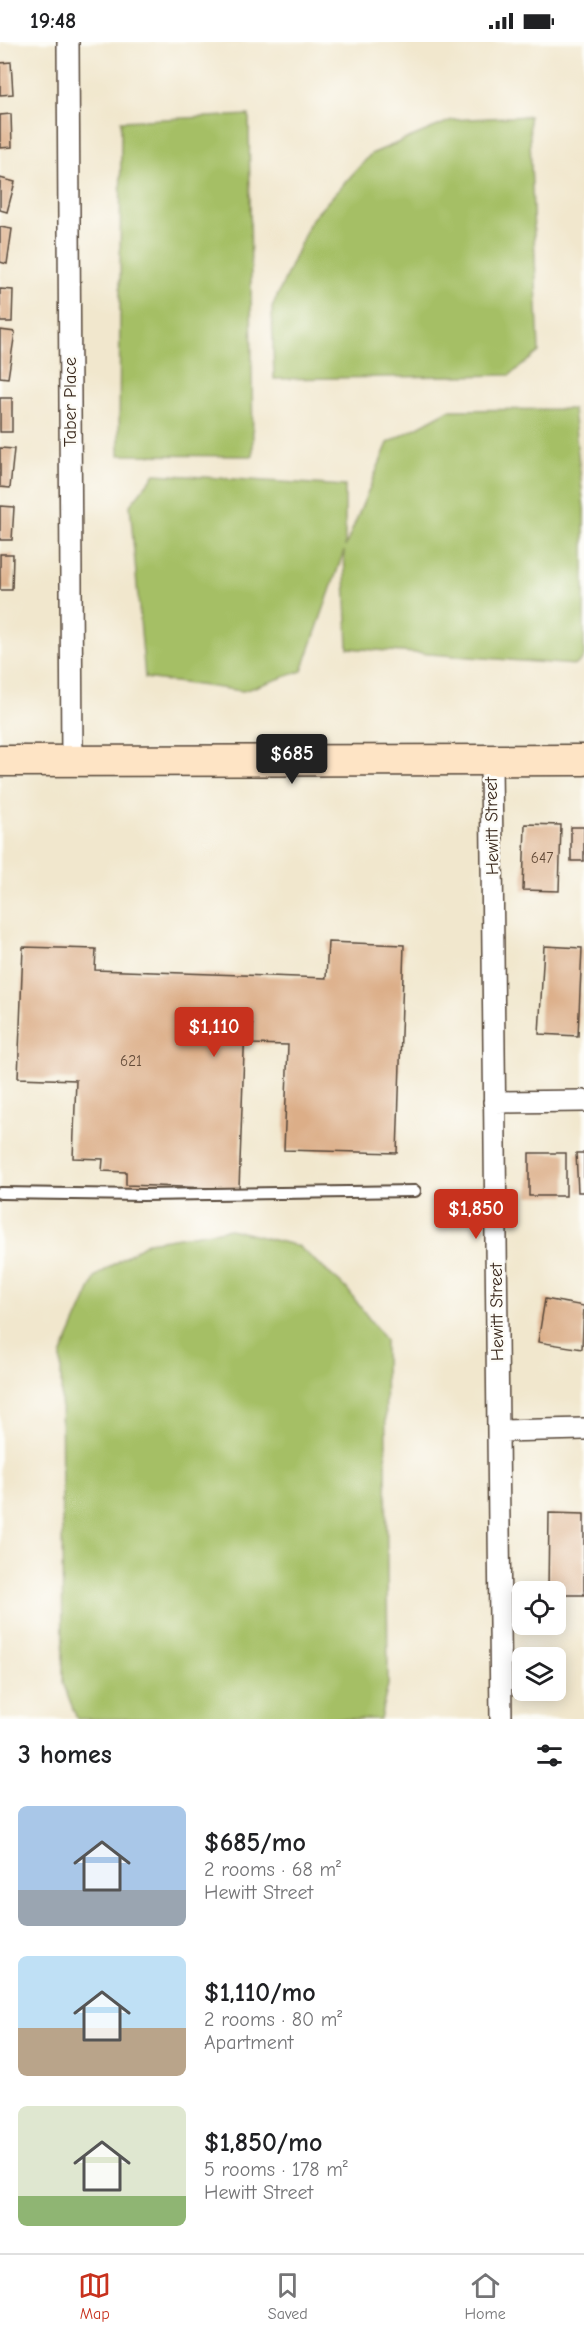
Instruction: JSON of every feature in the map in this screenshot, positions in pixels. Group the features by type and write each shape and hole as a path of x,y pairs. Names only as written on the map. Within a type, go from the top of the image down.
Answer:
{"street":[{"name":"Taber Place","path":"68,42 72,763"},
{"name":"Hewitt Street","path":"491,760 501,1719"},
{"path":"0,761 72,763 584,760"},
{"path":"494,1102 584,1101"},
{"path":"498,1431 584,1429"}],"lane":[{"path":"0,1193 143,1195 415,1191"}],"green space":[{"path":"249,115 253,456 119,455 121,121"},
{"path":"529,116 539,352 510,375 274,379 272,308 311,220 371,154 452,120"},
{"path":"573,409 584,509 584,657 576,665 348,648 344,551 302,671 243,691 145,678 130,505 155,474 345,486 345,547 388,443 449,410"},
{"path":"230,1229 298,1246 347,1289 385,1340 388,1685 380,1719 77,1719 63,1683 61,1356 96,1276 148,1242"}],"building":[{"path":"11,62 13,94 0,95 0,63"},
{"path":"11,114 12,147 0,148 0,115"},
{"path":"0,178 15,182 7,212 0,210"},
{"path":"0,227 12,229 7,264 0,262"},
{"path":"0,289 13,290 12,322 0,322"},
{"path":"0,330 15,332 8,378 0,377"},
{"path":"0,398 12,398 12,432 0,432"},
{"path":"0,448 14,449 10,488 0,487"},
{"path":"0,506 14,507 12,540 0,540"},
{"path":"0,554 13,554 12,590 0,590"},
{"path":"525,824 561,825 559,891 523,890"},
{"path":"571,827 584,827 584,861 571,861"},
{"path":"328,942 404,945 397,1153 284,1150 288,1045 252,1044 253,1025 245,1025 239,1189 126,1185 126,1172 102,1171 103,1159 73,1158 76,1080 18,1078 23,947 96,949 95,970 326,978"},
{"path":"544,946 582,948 578,1036 539,1034"},
{"path":"529,1153 566,1153 566,1196 529,1196"},
{"path":"576,1153 584,1153 584,1192 578,1192"},
{"path":"545,1299 584,1306 582,1349 538,1342"},
{"path":"549,1513 584,1514 584,1595 566,1595 566,1581 548,1581"}]}
